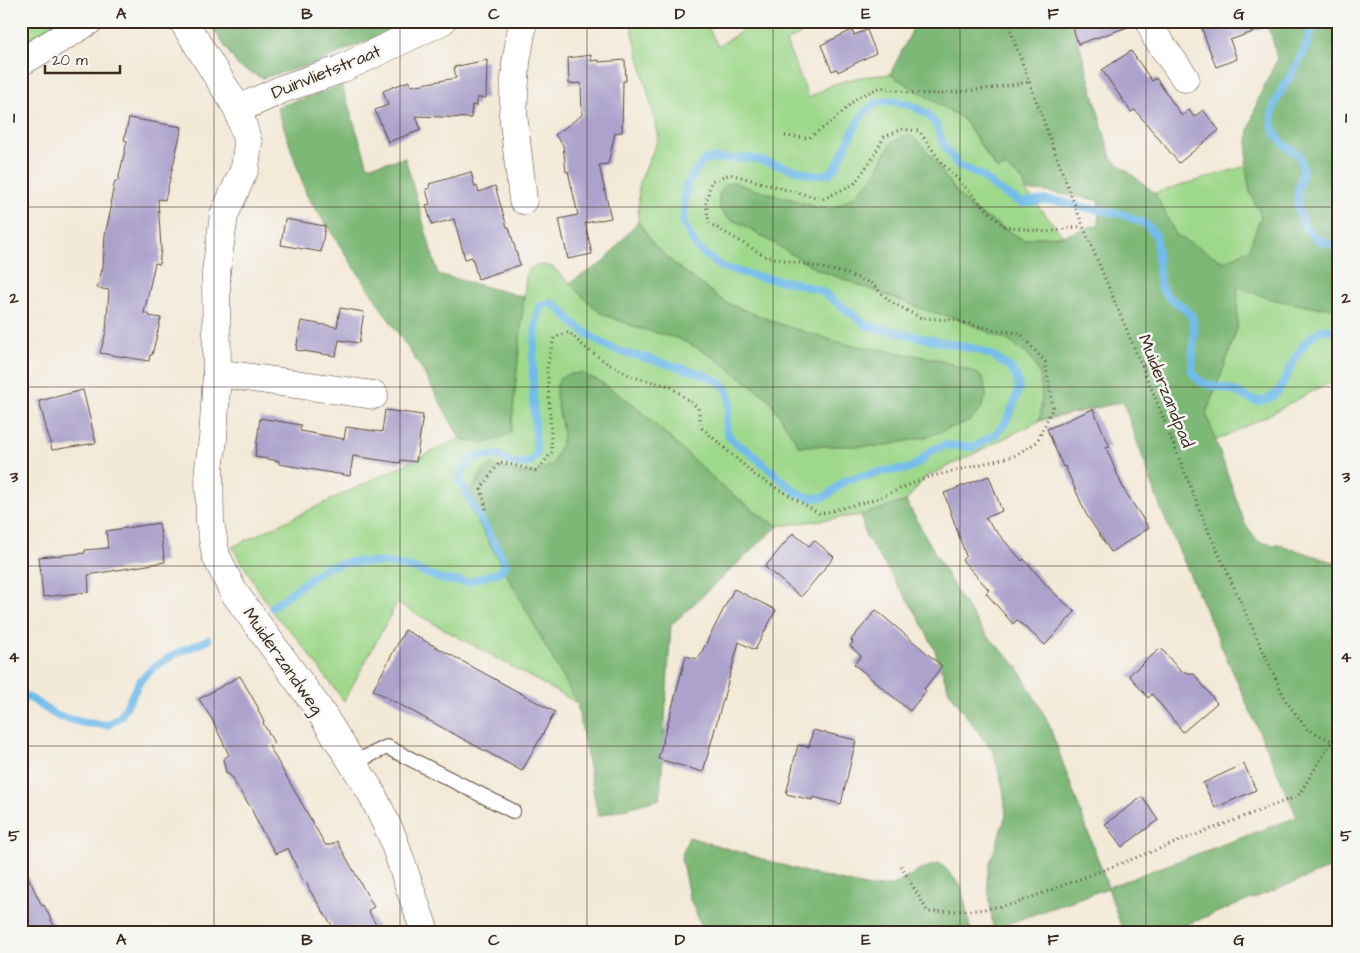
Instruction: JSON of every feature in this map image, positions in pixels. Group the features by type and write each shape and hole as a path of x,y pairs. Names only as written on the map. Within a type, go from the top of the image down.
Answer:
{"street":[{"path":"21,62 89,21"},
{"name":"Muiderzandweg","path":"183,21 238,109 248,144 245,168 224,215 216,272 217,373 213,439 209,468 210,522 216,556 233,591 318,708 371,792 392,836 425,932"},
{"name":"Duinvlietstraat","path":"238,109 285,88 339,70 442,21"},
{"path":"523,21 516,63 513,114 523,200"},
{"path":"1150,21 1156,37 1185,78"},
{"path":"217,373 374,394"}],"lane":[{"path":"353,763 387,747 512,811"}],"path":[{"name":"Muiderzandpad","path":"1007,21 1070,194 1154,395 1206,526 1286,701 1307,729 1332,741 1339,742"},
{"path":"785,136 809,138 834,120 858,97 881,87 910,93 939,94 1029,82"},
{"path":"486,509 481,488 500,462 537,471 552,452 547,367 554,338 569,332 583,346 607,363 633,377 670,386 698,408 702,428 756,475 820,514 876,499 925,478 1014,456 1037,442 1052,408 1045,362 1020,333 995,330 955,320 921,318 891,302 872,284 854,276 765,256 709,223 706,203 711,181 730,174 823,199 854,184 884,137 902,129 919,131 941,162 1002,226 1048,232 1083,226"},
{"path":"901,866 928,912 978,910 1014,904 1298,796 1332,741"}],"green space":[{"path":"21,21 60,21 21,44"},
{"path":"208,21 413,21 311,65 262,78 238,66"},
{"path":"630,21 705,21 718,46 758,21 824,21 786,42 809,98 833,84 860,77 890,74 963,119 997,170 1005,166 1023,180 1026,191 1063,236 1036,237 1024,240 974,210 963,200 887,150 873,177 854,197 831,209 815,207 733,182 719,193 721,211 728,218 744,225 816,269 929,311 958,319 1009,341 1031,357 1040,375 1042,393 1039,421 925,478 906,501 861,515 778,526 723,487 633,404 599,381 581,373 556,396 563,432 562,442 553,464 537,473 519,473 490,465 478,479 470,508 577,703 397,603 344,701 296,637 275,616 232,547 460,438 469,442 511,433 526,275 532,267 541,265 554,268 600,313 638,328 677,338 702,350 725,365 769,399 799,446 883,446 929,436 970,421 981,409 986,395 983,378 974,372 936,359 845,344 785,326 726,303 678,267 654,245 638,221 639,184 659,137"},
{"path":"917,21 1073,21 1111,158 1155,193 1176,235 1224,262 1249,249 1261,216 1250,192 1246,166 1249,129 1259,97 1277,60 1272,37 1264,21 1339,21 1339,308 1313,307 1270,299 1238,286 1237,328 1206,413 1245,524 1259,542 1284,546 1339,564 1339,865 1180,927 1181,932 1123,932 1108,888 993,929 987,878 1006,815 1003,788 993,751 949,691 934,648 916,613 865,535 861,515 906,501 958,594 984,632 1017,666 1048,722 1108,887 1297,817 1162,512 1123,402 1039,421 1042,393 1040,375 1031,357 1009,341 958,319 929,311 816,269 731,219 725,215 719,206 720,193 724,185 733,182 815,207 831,209 854,197 873,177 892,142 902,137 912,136 933,158 968,205 991,222 1024,240 1036,237 1063,236 1099,224 1098,200 1041,191 1026,191 1023,180 1005,167 998,170 963,119 890,74"},
{"path":"342,86 368,166 405,158 438,274 524,297 511,432 498,440 480,443 460,438 421,368 307,196 277,107"},
{"path":"1246,166 1250,192 1261,216 1249,249 1224,262 1176,235 1155,193"},
{"path":"638,221 654,245 678,267 726,303 785,326 845,344 936,359 974,372 983,378 986,396 981,409 970,421 929,436 883,446 799,446 769,399 725,365 702,350 677,338 638,328 600,313 569,283 604,262"},
{"path":"1238,285 1270,299 1313,307 1339,308 1339,377 1263,418 1215,441 1206,413 1237,328"},
{"path":"581,373 599,381 633,404 723,487 778,526 671,625 660,799 598,816 577,703 470,508 466,493 475,486 484,470 490,465 519,473 536,473 553,464 562,442 563,432 556,388 560,378 569,374"},
{"path":"689,837 809,873 870,887 892,886 922,869 939,863 961,886 971,932 704,932 689,897 681,857"}],"building":[{"path":"1071,21 1133,21 1134,25 1078,44"},
{"path":"1199,21 1275,21 1276,24 1230,40 1237,59 1216,67"},
{"path":"852,30 854,35 867,30 876,53 838,72 837,69 832,71 821,45"},
{"path":"1131,51 1152,81 1156,78 1182,116 1189,110 1194,117 1203,110 1219,130 1179,163 1135,110 1131,112 1102,70"},
{"path":"591,55 591,61 625,60 626,81 623,81 622,132 615,133 608,164 599,165 611,218 585,223 592,254 568,259 559,219 578,215 568,171 566,172 563,145 555,135 582,115 581,83 569,84 568,58"},
{"path":"487,60 486,98 477,98 477,106 472,105 471,118 416,116 421,130 388,142 375,110 388,105 383,91 409,81 411,86 456,78 454,67"},
{"path":"129,118 182,127 165,200 158,199 161,249 159,264 155,263 144,313 161,318 149,361 100,353 106,332 109,290 97,288 103,266 105,235 112,204 110,204 115,181 118,181 127,141 124,140"},
{"path":"471,172 475,187 477,186 479,192 495,186 520,265 478,279 472,257 465,259 454,219 432,225 426,205 430,204 426,189 430,188 429,184"},
{"path":"285,219 325,226 321,252 281,245"},
{"path":"340,308 364,312 359,343 339,340 336,356 296,350 301,321 337,327"},
{"path":"83,390 96,443 52,450 39,401"},
{"path":"1093,409 1110,447 1106,448 1124,490 1149,528 1111,552 1086,514 1047,429"},
{"path":"385,410 423,415 416,462 401,460 400,463 353,456 350,476 279,464 279,461 255,457 260,418 301,425 300,431 344,439 346,427 382,432"},
{"path":"989,476 1002,511 985,518 1022,561 1024,559 1048,587 1075,612 1045,645 1017,620 1013,624 986,593 989,590 962,560 966,556 944,493"},
{"path":"159,523 165,562 88,575 89,592 43,597 39,557 85,553 85,550 108,548 106,531"},
{"path":"793,533 809,546 814,540 834,557 801,597 765,567"},
{"path":"734,589 776,610 755,650 739,642 703,772 658,759 686,656 698,659"},
{"path":"876,610 942,666 910,711 854,664 861,656 850,646 853,642 851,640"},
{"path":"405,630 555,712 522,771 373,690"},
{"path":"1161,648 1180,671 1194,674 1217,703 1183,732 1152,694 1148,698 1129,675"},
{"path":"240,676 259,709 263,723 274,743 269,746 326,846 337,841 374,907 368,910 380,932 336,932 307,884 302,879 288,848 276,854 234,779 226,772 223,759 229,755 212,719 199,699"},
{"path":"813,730 856,740 841,804 813,797 812,800 786,794 798,745 809,747"},
{"path":"1244,764 1256,790 1215,808 1203,783"},
{"path":"1142,797 1158,820 1122,847 1105,824"},
{"path":"21,862 42,906 44,905 57,932 21,932"}],"waterway":[{"path":"1315,21 1306,46 1277,99 1272,122 1275,133 1284,144 1299,155 1303,169 1298,192 1298,208 1304,226 1317,239 1339,248"},
{"path":"272,607 326,567 350,562 389,563 415,569 444,580 468,582 500,572 506,564 460,482 462,470 472,458 499,455 510,462 520,464 530,462 537,454 533,399 533,355 538,309 550,303 559,308 570,320 596,340 618,351 695,372 723,385 730,401 726,426 728,434 734,442 746,449 797,493 811,498 825,497 846,480 885,471 909,469 921,461 930,451 946,445 974,447 996,434 1005,423 1019,389 1016,376 1010,368 992,355 975,349 868,326 821,291 795,283 754,276 722,267 697,248 683,223 686,185 705,159 752,158 814,175 829,174 837,165 863,114 878,102 896,101 915,107 927,114 935,123 945,147 958,165 982,176 997,189 1022,203 1046,200 1064,202 1122,214 1146,224 1156,235 1160,286 1169,298 1182,306 1192,316 1194,331 1192,371 1195,376 1205,383 1234,391 1253,400 1266,400 1280,389 1297,355 1308,339 1323,330 1339,331"},
{"path":"21,694 57,716 85,723 108,725 121,716 140,681 153,668 175,654 208,640"}]}
